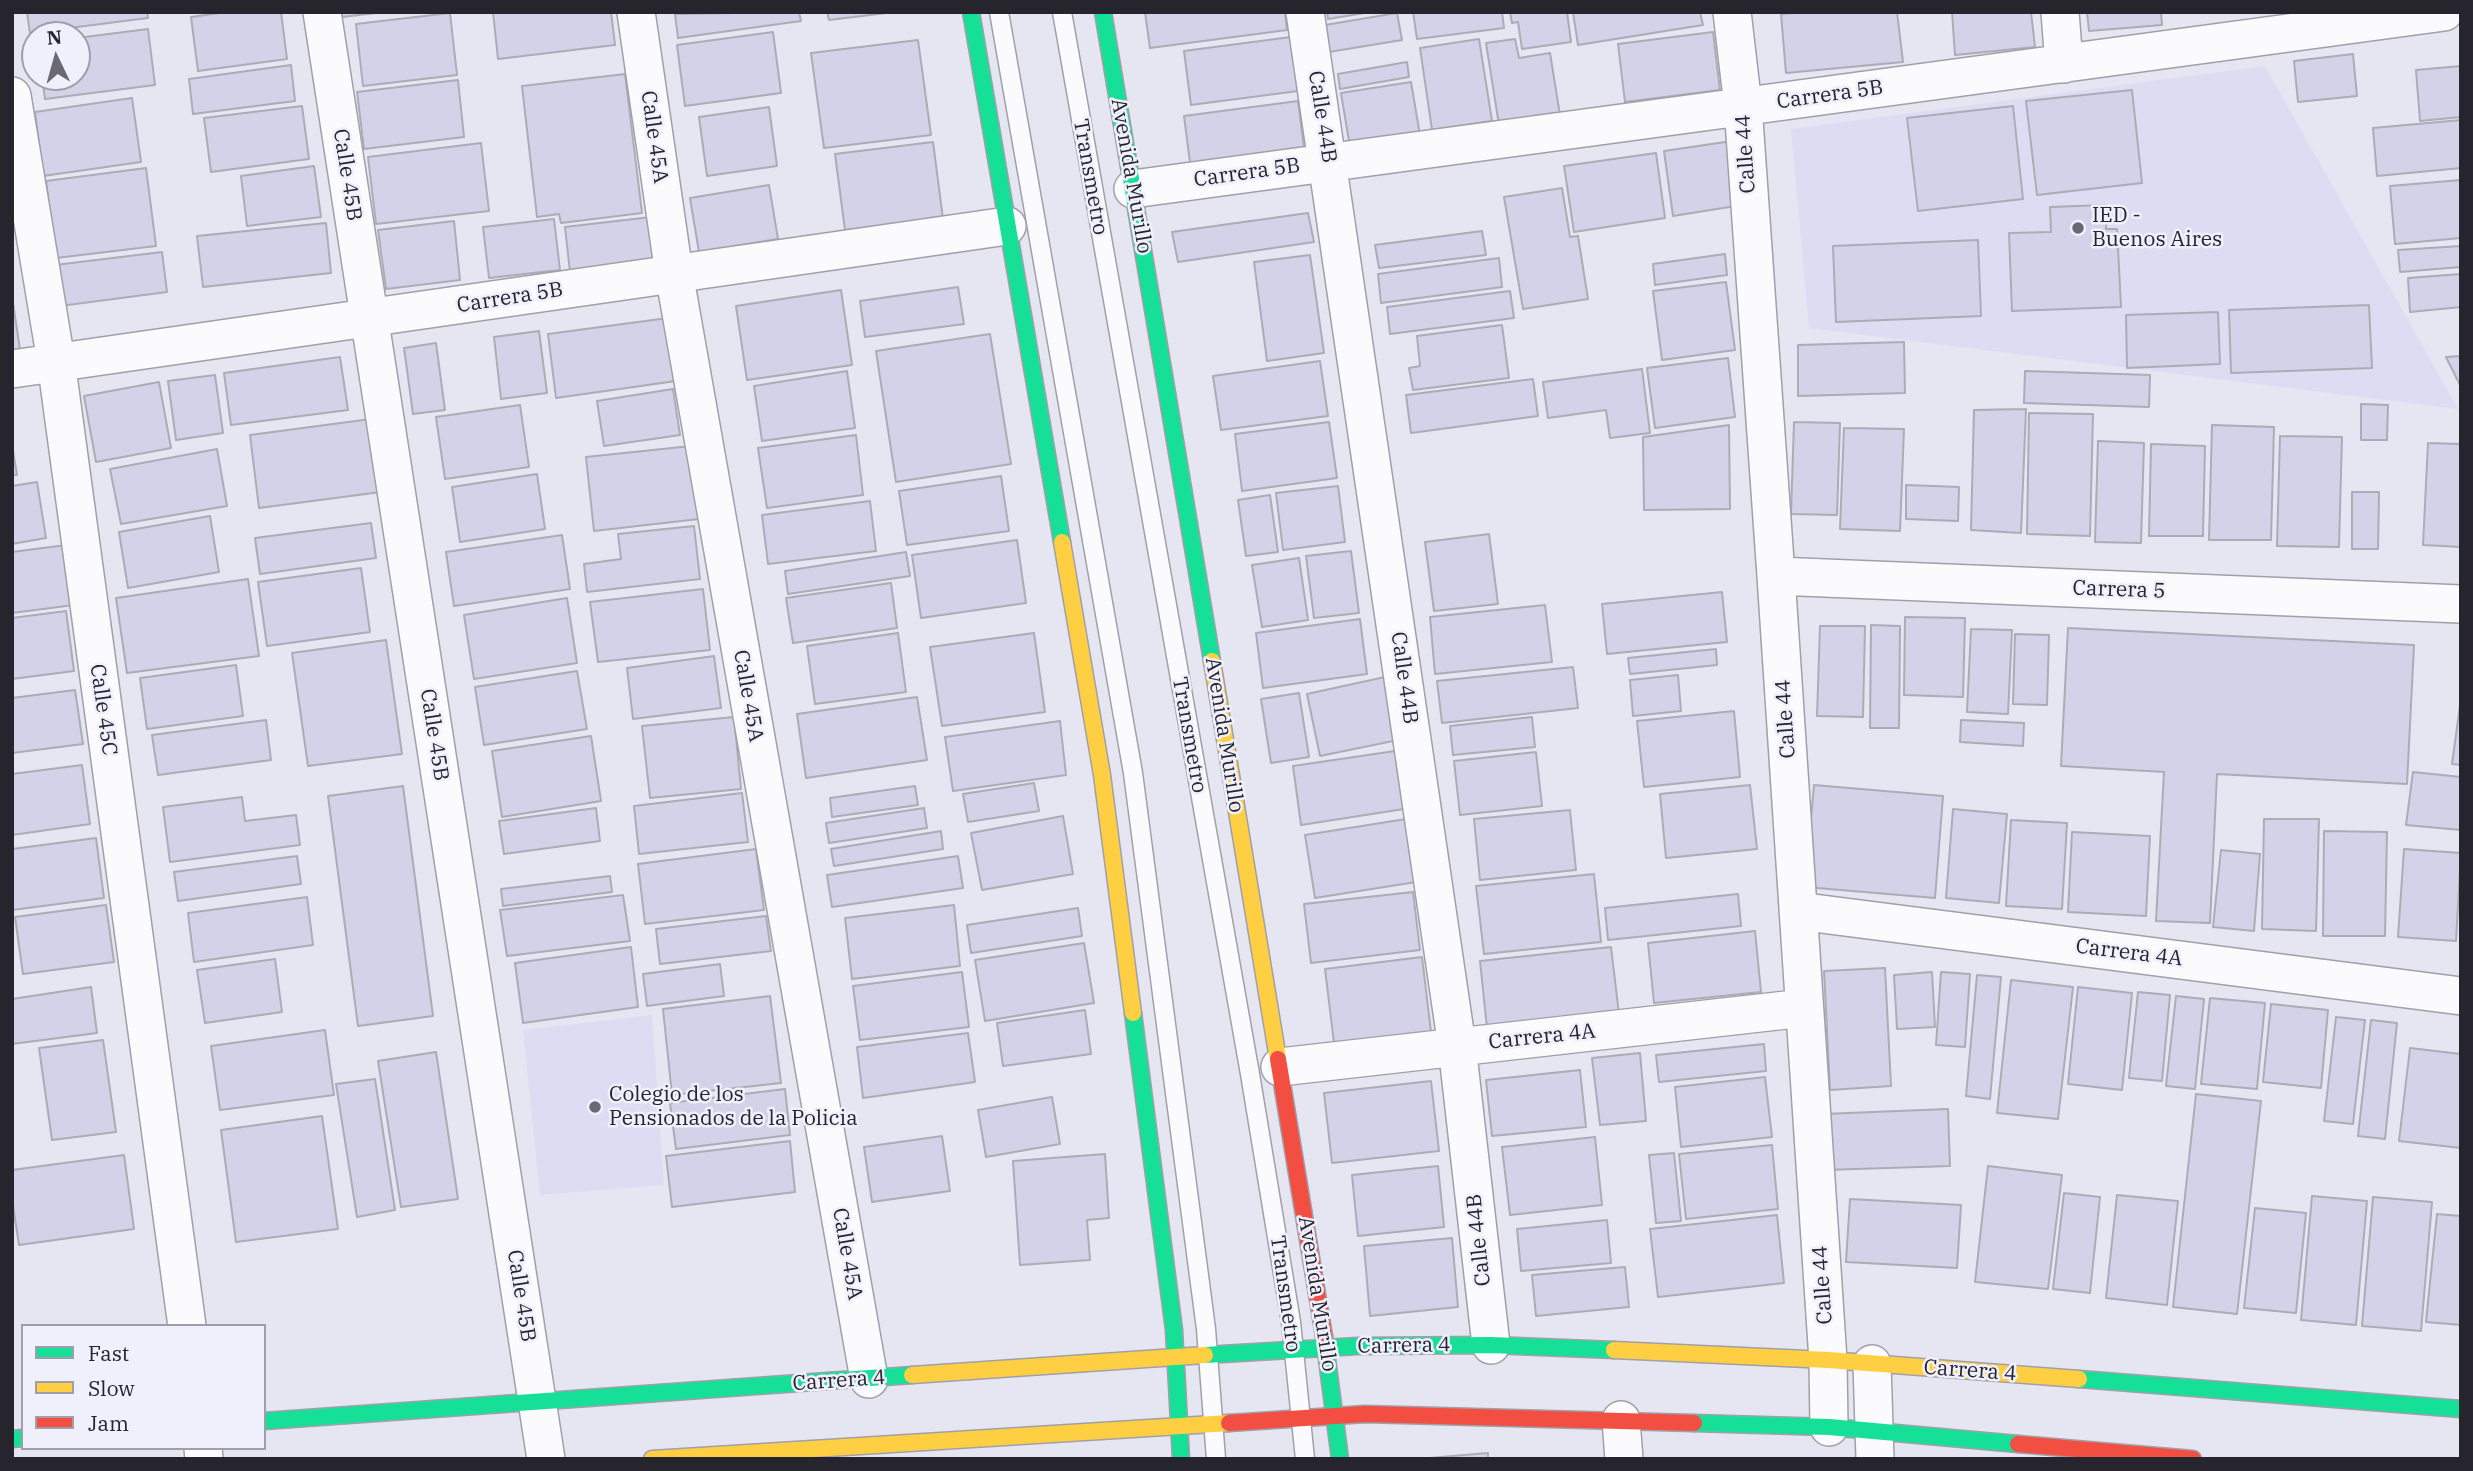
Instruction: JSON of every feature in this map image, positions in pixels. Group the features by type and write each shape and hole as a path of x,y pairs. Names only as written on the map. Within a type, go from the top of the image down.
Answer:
{"street":[{"name":"Calle 45B","path":"322,12 546,1459"},
{"name":"Calle 45A","path":"636,12 674,273 869,1378"},
{"path":"971,12 1102,775 1175,1357 1181,1459"},
{"name":"Avenida Murillo","path":"1103,12 1280,1066 1326,1348 1340,1459"},
{"name":"Calle 44B","path":"1306,12 1457,1046 1491,1345"},
{"name":"Calle 44","path":"1732,12 1743,106 1776,576 1828,1360 1829,1427"},
{"path":"2060,12 2064,64"},
{"name":"Carrera 5B","path":"1133,188 2444,12"},
{"name":"Calle 45C","path":"12,96 56,361 187,1324"},
{"name":"Carrera 5B","path":"12,369 1007,226"},
{"name":"Carrera 5","path":"1776,576 2461,604"},
{"name":"Carrera 4A","path":"1798,911 2461,996"},
{"name":"Carrera 4A","path":"1280,1066 1804,1008"},
{"name":"Carrera 4","path":"266,1421 1175,1357 1326,1348 1491,1345 1828,1360 2461,1409"},
{"path":"1872,1364 1874,1445"},
{"path":"652,1459 1365,1415 1621,1419 1829,1427 1874,1445 2193,1459"},
{"path":"1621,1419 1624,1459"}],"lane":[{"path":"999,12 1133,773 1209,1356 1216,1459"},
{"name":"Transmetro","path":"1062,12 1250,1074 1294,1350 1305,1459"}],"shaded area":[{"name":"IED - Buenos Aires","path":"2265,66 2458,409 1809,328 1791,129"},
{"name":"Colegio de los Pensionados de la Policia","path":"652,1015 664,1185 540,1195 523,1030"}],"building":[{"path":"27,12 147,12 148,18 91,25 91,21 28,21"},
{"path":"227,12 281,12 287,59 198,71 191,17"},
{"path":"342,12 385,12 342,17"},
{"path":"493,12 611,12 615,45 498,59"},
{"path":"799,12 801,21 678,38 675,14"},
{"path":"827,12 895,12 829,20"},
{"path":"1145,12 1285,12 1287,30 1150,48"},
{"path":"1327,12 1371,12 1328,19"},
{"path":"1413,12 1502,12 1504,28 1417,39"},
{"path":"1510,12 1567,12 1571,42 1522,49 1518,22 1512,23"},
{"path":"1573,12 1700,12 1703,25 1578,45"},
{"path":"1897,12 1903,62 1786,73 1781,14"},
{"path":"1952,12 2031,12 2035,47 1955,55"},
{"path":"2087,12 2161,12 2162,25 2089,31"},
{"path":"450,13 457,75 363,86 356,24"},
{"path":"1397,13 1402,40 1329,52 1325,25"},
{"path":"148,29 155,85 45,99 44,91 91,91 91,36"},
{"path":"773,32 781,93 685,106 677,45"},
{"path":"1713,32 1720,90 1625,102 1618,44"},
{"path":"1291,37 1298,91 1191,105 1184,51"},
{"path":"1479,39 1492,121 1432,130 1420,48"},
{"path":"1515,39 1519,58 1550,53 1560,115 1499,125 1486,43"},
{"path":"918,40 931,135 824,148 811,53"},
{"path":"2353,54 2357,96 2298,102 2294,61"},
{"path":"1407,62 1409,77 1340,89 1338,74"},
{"path":"291,65 295,101 193,114 189,79"},
{"path":"2461,66 2461,117 2420,121 2416,70"},
{"path":"625,74 642,213 561,223 559,214 537,217 522,86"},
{"path":"458,80 464,137 364,149 357,92"},
{"path":"1411,82 1421,141 1351,153 1341,93"},
{"path":"2132,90 2142,183 2037,195 2026,101"},
{"path":"132,98 141,162 43,176 35,112"},
{"path":"1298,101 1305,155 1191,170 1184,116"},
{"path":"302,106 309,159 211,172 204,118"},
{"path":"2013,106 2023,199 1918,211 1907,118"},
{"path":"769,107 777,166 707,176 699,117"},
{"path":"2461,120 2461,168 2377,176 2373,128"},
{"path":"1732,141 1742,205 1673,216 1664,151"},
{"path":"933,142 943,219 845,230 835,154"},
{"path":"481,143 489,211 376,224 368,157"},
{"path":"1656,153 1665,218 1574,232 1564,166"},
{"path":"314,166 321,217 247,226 241,176"},
{"path":"146,168 156,246 56,258 46,181"},
{"path":"2461,180 2461,238 2395,244 2390,186"},
{"path":"769,185 778,239 699,252 690,198"},
{"path":"1562,188 1570,237 1578,236 1588,299 1523,309 1504,197"},
{"path":"2106,205 2106,229 2117,229 2121,307 2012,311 2009,233 2051,232 2050,207"},
{"path":"1308,213 1314,242 1178,262 1172,232"},
{"path":"651,217 656,262 570,272 565,227"},
{"path":"554,219 560,270 489,278 483,227"},
{"path":"454,221 460,280 386,289 378,230"},
{"path":"326,223 331,273 203,287 197,236"},
{"path":"1482,231 1486,255 1379,268 1375,245"},
{"path":"1978,240 1981,316 1836,322 1833,246"},
{"path":"2461,246 2461,267 2400,272 2398,250"},
{"path":"162,252 167,292 60,306 55,265"},
{"path":"1725,254 1727,275 1655,285 1653,264"},
{"path":"1310,255 1324,353 1267,361 1254,262"},
{"path":"1499,258 1502,287 1381,303 1378,274"},
{"path":"2461,274 2461,307 2410,312 2408,278"},
{"path":"1726,282 1735,350 1662,360 1653,291"},
{"path":"958,287 964,324 865,337 860,301"},
{"path":"841,290 852,365 747,380 736,306"},
{"path":"1510,291 1514,318 1390,334 1387,307"},
{"path":"12,296 20,350 12,351"},
{"path":"2369,305 2372,368 2231,373 2229,310"},
{"path":"2218,312 2220,364 2127,368 2126,315"},
{"path":"668,318 676,381 556,398 548,334"},
{"path":"1502,325 1509,378 1413,390 1409,368 1420,366 1417,336"},
{"path":"539,331 547,393 501,399 494,337"},
{"path":"990,334 1011,464 896,482 876,351"},
{"path":"1904,342 1905,393 1798,396 1798,345"},
{"path":"436,343 445,410 413,414 404,348"},
{"path":"2461,356 2461,387 2446,357"},
{"path":"340,357 348,410 231,425 224,373"},
{"path":"1728,358 1735,417 1655,428 1647,368"},
{"path":"1320,361 1328,416 1221,430 1213,376"},
{"path":"1642,369 1650,433 1610,438 1606,410 1548,418 1543,382"},
{"path":"847,371 855,428 762,441 754,386"},
{"path":"2025,371 2150,375 2149,407 2024,403"},
{"path":"215,375 223,433 176,440 168,381"},
{"path":"1533,379 1538,416 1411,433 1406,395"},
{"path":"159,382 171,448 96,462 84,396"},
{"path":"673,389 680,435 604,446 597,401"},
{"path":"2361,404 2388,405 2387,440 2361,440"},
{"path":"520,405 529,467 445,479 436,417"},
{"path":"2026,409 2021,533 1971,530 1974,410"},
{"path":"2029,413 2093,414 2090,536 2027,534"},
{"path":"371,419 381,492 259,508 250,435"},
{"path":"1329,422 1337,478 1242,491 1235,434"},
{"path":"1794,422 1840,423 1837,515 1791,514"},
{"path":"1729,425 1730,509 1644,510 1643,437"},
{"path":"2212,425 2274,427 2271,540 2209,540"},
{"path":"1844,428 1904,429 1900,531 1840,529"},
{"path":"856,435 863,495 767,508 758,448"},
{"path":"2280,436 2342,437 2339,547 2277,546"},
{"path":"2098,441 2144,443 2141,543 2095,542"},
{"path":"2428,443 2461,444 2461,547 2423,545"},
{"path":"2151,444 2205,446 2203,536 2149,536"},
{"path":"12,445 17,475 12,475"},
{"path":"691,446 699,519 594,531 586,457"},
{"path":"217,449 227,506 121,524 110,469"},
{"path":"537,474 545,529 460,542 452,487"},
{"path":"1001,476 1009,531 907,545 899,491"},
{"path":"37,482 46,538 12,544 12,486"},
{"path":"1906,485 1959,487 1958,521 1906,519"},
{"path":"1338,486 1345,542 1283,550 1276,493"},
{"path":"2352,492 2379,492 2378,549 2352,549"},
{"path":"1270,495 1278,552 1246,556 1238,500"},
{"path":"870,501 876,551 768,564 762,515"},
{"path":"210,516 219,572 128,588 119,532"},
{"path":"371,523 376,558 260,574 255,538"},
{"path":"694,526 700,579 587,592 584,564 621,559 618,534"},
{"path":"1489,534 1498,604 1434,611 1425,542"},
{"path":"562,535 570,589 454,606 446,552"},
{"path":"1017,540 1026,603 921,618 912,555"},
{"path":"66,545 74,605 12,613 12,552"},
{"path":"1351,551 1359,613 1314,618 1306,556"},
{"path":"906,552 910,576 788,594 785,571"},
{"path":"1299,558 1308,620 1262,627 1252,565"},
{"path":"361,568 370,632 267,646 258,582"},
{"path":"248,579 259,656 127,673 116,598"},
{"path":"891,583 897,628 793,643 786,598"},
{"path":"703,589 710,650 598,662 590,602"},
{"path":"1722,592 1727,642 1607,654 1602,604"},
{"path":"567,598 577,663 474,679 464,615"},
{"path":"1545,605 1552,662 1435,674 1430,617"},
{"path":"66,611 74,671 12,679 12,618"},
{"path":"1905,617 1965,618 1963,697 1904,695"},
{"path":"1360,619 1367,674 1263,688 1256,633"},
{"path":"1871,625 1900,626 1899,728 1870,728"},
{"path":"1820,626 1865,626 1863,717 1817,716"},
{"path":"2068,628 2414,645 2407,784 2217,774 2210,923 2156,921 2164,772 2061,766"},
{"path":"1971,629 2012,630 2008,714 1967,712"},
{"path":"898,633 906,692 815,704 807,646"},
{"path":"1034,633 1045,712 942,726 930,647"},
{"path":"2015,634 2049,635 2047,705 2013,704"},
{"path":"386,640 402,754 308,766 292,653"},
{"path":"1716,649 1717,665 1630,674 1628,658"},
{"path":"714,656 721,708 633,719 627,668"},
{"path":"236,665 243,716 147,729 140,678"},
{"path":"1573,667 1578,708 1442,723 1437,681"},
{"path":"577,671 587,729 484,745 475,687"},
{"path":"1678,675 1681,711 1633,716 1630,680"},
{"path":"1385,677 1398,740 1320,756 1307,694"},
{"path":"75,690 83,744 12,753 12,698"},
{"path":"1299,693 1309,757 1271,763 1261,699"},
{"path":"917,697 927,760 806,778 797,714"},
{"path":"2461,698 2461,765 2452,764"},
{"path":"1734,711 1740,777 1644,787 1637,721"},
{"path":"734,717 741,789 650,798 642,726"},
{"path":"1532,717 1535,747 1453,755 1450,726"},
{"path":"266,720 271,760 158,775 152,735"},
{"path":"1961,720 2024,723 2023,746 1960,742"},
{"path":"1060,721 1066,775 953,791 945,737"},
{"path":"591,736 601,801 502,817 492,751"},
{"path":"1395,751 1404,809 1301,825 1293,766"},
{"path":"1536,752 1542,806 1460,815 1454,761"},
{"path":"82,765 90,824 12,835 12,774"},
{"path":"2413,772 2461,777 2461,830 2406,825"},
{"path":"1034,783 1039,811 968,822 963,794"},
{"path":"1750,785 1757,849 1666,858 1660,794"},
{"path":"1814,785 1943,796 1935,898 1805,887"},
{"path":"403,786 433,1016 358,1026 328,796"},
{"path":"915,786 918,805 832,817 830,798"},
{"path":"742,793 748,842 639,854 634,806"},
{"path":"242,797 245,821 296,815 300,845 170,862 163,807"},
{"path":"596,808 600,841 504,854 499,821"},
{"path":"924,808 927,828 829,843 826,823"},
{"path":"1953,809 2007,814 1999,903 1946,898"},
{"path":"1570,810 1576,870 1480,880 1474,819"},
{"path":"1063,816 1073,874 982,890 971,833"},
{"path":"1406,819 1416,882 1315,898 1305,835"},
{"path":"2264,819 2319,819 2316,931 2262,929"},
{"path":"2011,820 2067,823 2062,909 2006,906"},
{"path":"941,831 943,849 834,866 831,849"},
{"path":"2324,831 2387,832 2385,936 2323,936"},
{"path":"2072,832 2150,836 2146,916 2068,912"},
{"path":"96,838 104,898 12,910 12,849"},
{"path":"756,849 764,910 645,924 638,864"},
{"path":"2404,849 2461,853 2456,941 2398,937"},
{"path":"2221,850 2260,854 2254,931 2213,927"},
{"path":"297,856 301,884 178,901 174,872"},
{"path":"958,856 963,888 832,907 827,875"},
{"path":"1594,874 1601,942 1484,954 1476,886"},
{"path":"610,876 612,892 503,906 501,889"},
{"path":"1413,892 1420,950 1311,963 1304,904"},
{"path":"1738,894 1741,926 1608,940 1605,908"},
{"path":"623,895 630,941 507,956 500,910"},
{"path":"307,897 313,945 194,962 188,913"},
{"path":"106,905 114,962 23,974 15,917"},
{"path":"954,905 960,966 852,979 845,918"},
{"path":"1078,908 1082,936 971,953 967,925"},
{"path":"766,916 771,951 660,964 656,929"},
{"path":"1755,931 1761,992 1654,1003 1648,943"},
{"path":"1084,943 1094,1003 985,1021 975,960"},
{"path":"631,947 638,1007 523,1023 515,963"},
{"path":"1611,947 1619,1014 1487,1028 1480,961"},
{"path":"1422,957 1431,1032 1334,1043 1325,969"},
{"path":"275,959 282,1012 205,1023 197,970"},
{"path":"720,964 724,996 647,1006 643,974"},
{"path":"1885,968 1891,1086 1830,1090 1824,971"},
{"path":"962,972 969,1027 860,1040 853,986"},
{"path":"1932,972 1935,1027 1897,1029 1894,975"},
{"path":"1941,972 1970,974 1965,1047 1936,1045"},
{"path":"1977,975 2001,977 1990,1099 1966,1096"},
{"path":"2011,980 2073,987 2058,1119 1997,1113"},
{"path":"91,987 97,1033 12,1044 12,999"},
{"path":"2078,987 2132,993 2122,1090 2068,1084"},
{"path":"2138,992 2170,995 2162,1081 2129,1078"},
{"path":"770,996 781,1083 672,1095 663,1009"},
{"path":"2176,996 2204,999 2195,1089 2166,1086"},
{"path":"2210,998 2265,1003 2257,1089 2201,1084"},
{"path":"2271,1004 2328,1010 2321,1088 2263,1082"},
{"path":"1085,1010 1091,1054 1003,1066 997,1023"},
{"path":"2336,1017 2365,1020 2353,1124 2324,1121"},
{"path":"2371,1020 2397,1023 2385,1139 2358,1136"},
{"path":"325,1030 334,1095 220,1110 211,1046"},
{"path":"968,1033 975,1082 863,1098 857,1047"},
{"path":"103,1040 116,1132 52,1140 39,1048"},
{"path":"1764,1044 1766,1071 1659,1082 1656,1055"},
{"path":"2410,1048 2461,1054 2461,1148 2399,1141"},
{"path":"436,1052 458,1199 401,1207 378,1061"},
{"path":"1640,1053 1646,1121 1600,1125 1592,1058"},
{"path":"1580,1070 1586,1127 1492,1136 1486,1080"},
{"path":"1765,1077 1772,1137 1681,1147 1675,1087"},
{"path":"375,1079 395,1210 357,1217 336,1084"},
{"path":"1431,1081 1439,1151 1332,1163 1324,1093"},
{"path":"785,1089 790,1135 676,1149 670,1103"},
{"path":"2196,1094 2261,1101 2237,1314 2173,1307"},
{"path":"1052,1097 1060,1144 986,1157 978,1110"},
{"path":"1948,1109 1950,1166 1825,1170 1823,1114"},
{"path":"322,1116 338,1229 236,1242 221,1130"},
{"path":"942,1136 950,1191 872,1202 864,1147"},
{"path":"1595,1137 1602,1205 1510,1215 1502,1147"},
{"path":"790,1141 795,1192 672,1207 666,1156"},
{"path":"1772,1145 1778,1209 1686,1219 1679,1154"},
{"path":"1674,1153 1681,1221 1656,1223 1649,1155"},
{"path":"1105,1154 1109,1218 1087,1220 1090,1260 1020,1265 1013,1161"},
{"path":"124,1155 134,1229 19,1245 12,1199 12,1170"},
{"path":"1438,1166 1444,1227 1358,1236 1352,1175"},
{"path":"1988,1166 2062,1175 2048,1289 1975,1282"},
{"path":"2064,1193 2100,1197 2090,1293 2053,1289"},
{"path":"2117,1195 2178,1201 2167,1305 2106,1298"},
{"path":"2312,1196 2367,1201 2356,1325 2301,1320"},
{"path":"2373,1197 2432,1202 2421,1331 2362,1326"},
{"path":"1850,1199 1961,1205 1957,1268 1846,1262"},
{"path":"2255,1208 2306,1213 2296,1313 2244,1308"},
{"path":"2437,1214 2461,1216 2461,1325 2426,1322"},
{"path":"1777,1215 1784,1283 1658,1297 1650,1229"},
{"path":"1607,1220 1611,1263 1521,1271 1517,1229"},
{"path":"1452,1238 1458,1307 1370,1316 1364,1246"},
{"path":"1625,1267 1629,1307 1536,1316 1532,1275"},
{"path":"1488,1453 1488,1459 1417,1459"}],"traffic: fast":[{"path":"971,12 1062,542"},
{"path":"1103,12 1212,661"},
{"path":"1133,1013 1174,1330 1181,1459"},
{"path":"1324,1336 1340,1459"},
{"path":"1205,1355 1358,1346 1491,1345 1614,1350"},
{"path":"266,1421 912,1375"},
{"path":"2079,1379 2461,1409"},
{"path":"1694,1423 1829,1427 2018,1444"},
{"path":"12,1439 21,1438"}],"traffic: slow":[{"path":"1062,542 1102,775 1133,1013"},
{"path":"1212,661 1278,1059"},
{"path":"1614,1350 1828,1360 2079,1379"},
{"path":"912,1375 1205,1355"},
{"path":"652,1459 1229,1423"}],"traffic: jam":[{"path":"1278,1059 1324,1336"},
{"path":"1229,1423 1365,1414 1694,1423"},
{"path":"2018,1444 2193,1459"}],"place":[{"name":"IED - Buenos Aires","path":"2078,228"},
{"name":"Colegio de los Pensionados de la Policia","path":"595,1107"}]}
